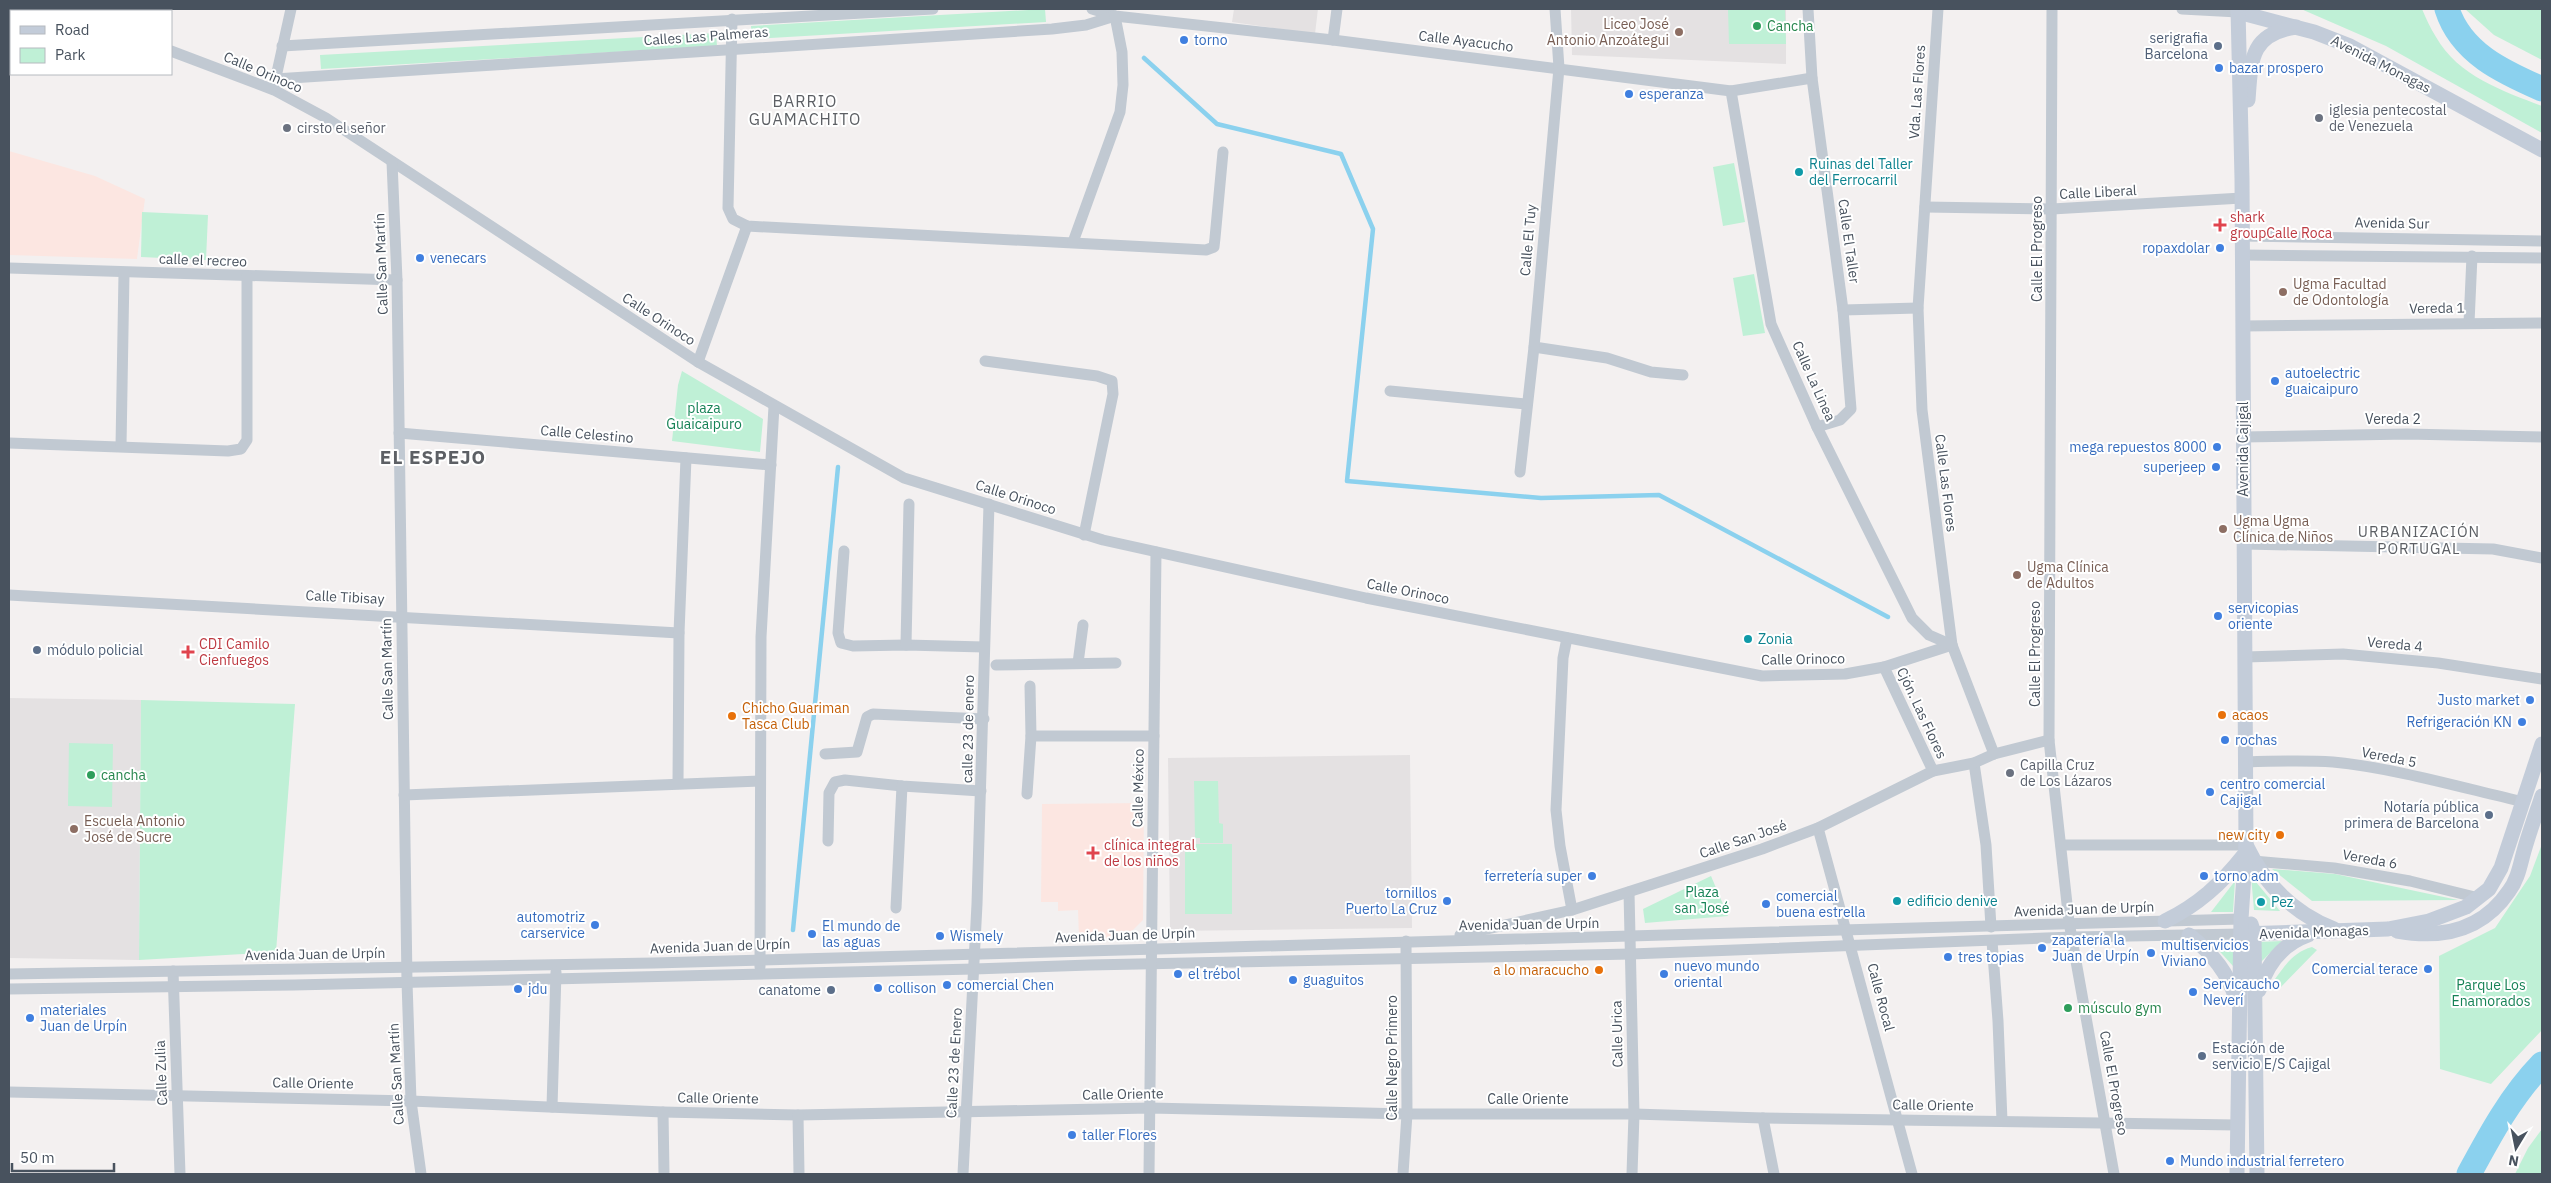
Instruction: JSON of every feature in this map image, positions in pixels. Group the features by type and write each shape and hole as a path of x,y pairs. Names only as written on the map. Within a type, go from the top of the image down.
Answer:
{"main road":[{"path":"2279,9 2297,23 2314,32"},
{"name":"Avenida Monagas","path":"2238,10 2314,32 2350,46 2542,150"},
{"name":"Avenida Cajigal","path":"2238,10 2242,167 2245,762 2248,854 2245,929"},
{"path":"2242,167 2249,92 2257,46 2272,33 2297,27"},
{"name":"Avenida Monagas","path":"2388,929 2429,920 2466,907 2489,889 2501,868 2542,744"},
{"name":"Avenida Monagas","path":"2245,929 2316,931 2388,929 2430,936 2455,931 2472,924 2492,911 2510,891 2518,875 2542,796"},
{"path":"2165,921 2184,912 2207,896 2248,854 2263,877 2289,904 2320,924 2337,930"},
{"path":"2237,1174 2239,1008 2245,929"},
{"path":"2245,929 2256,1011"},
{"path":"2257,1174 2257,993 2263,976 2272,961 2285,948 2300,938 2316,931"},
{"path":"2189,935 2201,944 2221,966 2229,979 2239,1008"}],"street":[{"path":"274,84 291,9"},
{"name":"Calles Las Palmeras","path":"282,46 933,9"},
{"path":"1073,242 1120,112 1123,85 1122,52 1115,16 1092,9"},
{"path":"1333,40 1337,9"},
{"name":"Calle El Tuy","path":"1520,472 1526,404 1534,347 1558,68 1555,9"},
{"name":"Calle El Taller","path":"1808,9 1812,78 1843,310 1851,409 1840,420 1817,426"},
{"name":"Vda. Las Flores","path":"1925,207 1938,9"},
{"name":"Calle El Progreso","path":"2052,9 2050,740 2072,937 2114,1174"},
{"path":"2182,9 2238,10"},
{"name":"Calle Ayacucho","path":"1115,16 1156,15 1731,92 1812,78"},
{"name":"Calles Las Palmeras","path":"274,84 732,49 1052,30 1086,25 1115,16"},
{"path":"732,19 728,208 733,220 747,226 1206,250 1214,247 1223,152"},
{"name":"Calle Orinoco","path":"172,52 274,84 698,362 904,478 1084,534 1156,552 1366,598 1762,676 1846,674 1884,667 1952,645"},
{"name":"Calle La Linea","path":"1731,92 1771,324 1817,426 1912,618 1929,635 1952,645"},
{"name":"Calle San Martín","path":"392,162 397,280 400,433 407,982 411,1101 421,1174"},
{"name":"Calle Liberal","path":"1925,207 2052,209 2242,198"},
{"name":"Calle Las Flores","path":"1925,207 1918,308 1922,410 1952,645 1994,754"},
{"path":"698,362 747,226"},
{"name":"Avenida Sur","path":"2242,236 2542,241"},
{"path":"2242,255 2542,258"},
{"path":"2469,323 2472,256"},
{"name":"calle el recreo","path":"9,268 397,280"},
{"path":"120,446 124,273"},
{"path":"9,443 228,451 241,449 247,440 247,276"},
{"path":"1843,310 1918,308"},
{"name":"Vereda 1","path":"2243,326 2542,323"},
{"path":"1534,347 1607,358 1651,372 1683,375"},
{"path":"985,361 1097,376 1112,381 1113,394 1084,534"},
{"path":"1390,391 1526,404"},
{"path":"760,973 761,637 774,406"},
{"name":"Calle Celestino","path":"400,433 771,465"},
{"name":"Vereda 2","path":"2243,437 2407,434 2542,437"},
{"path":"678,783 679,633 686,458"},
{"path":"906,644 909,504"},
{"name":"calle 23 de enero","path":"975,954 984,719 984,646 989,504"},
{"path":"2244,544 2493,549 2542,558"},
{"path":"844,551 838,633 841,643 853,646 906,644 984,646"},
{"name":"Calle México","path":"1149,1174 1156,552"},
{"name":"Calle Tibisay","path":"9,595 402,615 679,633"},
{"path":"1078,664 1083,625"},
{"path":"1566,638 1562,670 1556,810 1560,846 1572,910"},
{"name":"Vereda 4","path":"2245,657 2344,654 2438,663 2542,679"},
{"path":"996,665 1116,663"},
{"name":"Cjón. Las Flores","path":"1884,667 1933,771"},
{"path":"1027,794 1031,736 1030,686"},
{"path":"825,754 857,752 867,718 873,714 984,719"},
{"path":"1031,736 1154,736"},
{"name":"Calle San José","path":"1436,941 1572,910 1762,849 1818,828 1933,771 1974,763 1994,754 2050,740"},
{"name":"Vereda 5","path":"2245,762 2291,760 2335,762 2424,779 2524,802"},
{"path":"1974,763 1986,845 1991,927"},
{"path":"828,841 829,793 835,782 845,780 981,791"},
{"path":"404,795 760,781"},
{"path":"896,908 902,786"},
{"name":"Calle Rocal","path":"1818,828 1848,931 1912,1174"},
{"name":"Vereda 6","path":"2061,846 2248,854 2410,881 2479,898"},
{"name":"Calle Urica","path":"1629,892 1634,1114 1632,1174"},
{"name":"Avenida Juan de Urpín","path":"9,974 760,960 1406,941 1991,927 2070,922 2165,921 2245,929"},
{"name":"Avenida Juan de Urpín","path":"9,989 174,988 1631,954 2072,937 2189,935 2245,929"},
{"name":"Calle Negro Primero","path":"1404,1174 1407,1114 1406,941"},
{"path":"1992,941 1998,1021 2002,1121"},
{"name":"Calle 23 de Enero","path":"963,1174 975,954"},
{"path":"552,1107 557,965"},
{"name":"Calle Zulia","path":"173,971 180,1174"},
{"name":"Calle Oriente","path":"9,1092 411,1101 662,1112 798,1115 1150,1108 1407,1114 1634,1114 2237,1126"},
{"path":"662,1112 664,1174"},
{"path":"798,1115 799,1174"},
{"path":"1764,1118 1774,1174"}],"shaded area":[{"path":"1234,9 1318,9 1315,34 1232,22"},
{"name":"Liceo José Antonio Anzoátegui","path":"1571,9 1786,9 1786,64 1572,55"},
{"path":"9,151 95,176 145,199 137,259 9,255"},
{"name":"Escuela Antonio José de Sucre","path":"9,698 141,700 139,960 9,958"},
{"path":"1410,755 1412,928 1170,931 1168,758"},
{"name":"clínica integral de los niños","path":"1144,803 1143,920 1124,939 1079,937 1078,910 1058,911 1058,902 1041,902 1042,804"}],"green space":[{"path":"1045,9 1046,22 752,39 751,26"},
{"name":"Cancha","path":"1728,9 1785,9 1786,44 1729,44"},
{"path":"2301,9 2422,9 2436,37 2445,51 2456,62 2497,88 2542,106 2542,133 2386,46"},
{"path":"2465,9 2542,9 2542,60 2494,35"},
{"path":"716,33 717,46 321,69 320,55"},
{"path":"1734,163 1745,222 1723,226 1713,167"},
{"path":"142,212 208,215 206,260 141,257"},
{"path":"1754,274 1765,333 1743,336 1733,278"},
{"name":"plaza Guaicaipuro","path":"682,371 763,419 760,452 672,441 678,385"},
{"path":"141,700 295,704 276,952 139,960"},
{"name":"cancha","path":"69,743 113,744 112,807 68,806"},
{"path":"1194,781 1218,781 1219,823 1223,824 1223,843 1200,843 1200,838 1195,838"},
{"path":"1185,844 1232,844 1232,914 1185,914"},
{"name":"Parque Los Enamorados","path":"2542,844 2542,1030 2491,1084 2440,1069 2439,956 2495,928 2530,876"},
{"path":"2272,869 2335,874 2458,900 2312,901"},
{"name":"Plaza san José","path":"1711,876 1728,916 1645,923 1643,909"},
{"path":"2251,876 2280,911 2254,910"},
{"path":"2235,881 2233,912 2211,912"},
{"path":"2233,941 2233,966 2212,943"},
{"path":"2282,941 2260,963 2258,942"},
{"path":"2312,947 2317,950 2277,991 2275,979 2283,968 2295,955"},
{"path":"2542,1129 2542,1174 2515,1174 2528,1148"}],"waterway":[{"path":"2447,9 2462,38 2473,49 2498,68 2542,89"},
{"path":"1144,58 1217,124 1341,154 1373,229 1347,481 1541,498 1659,495 1888,617"},
{"path":"793,930 838,467"},
{"path":"2469,1174 2493,1130 2520,1089 2542,1064"}],"place":[{"name":"Cancha","path":"1757,26"},
{"name":"Liceo José Antonio Anzoátegui","path":"1679,32"},
{"name":"torno","path":"1184,40"},
{"name":"serigrafia Barcelona","path":"2218,46"},
{"name":"bazar prospero","path":"2219,68"},
{"name":"esperanza","path":"1629,94"},
{"name":"iglesia pentecostal de Venezuela","path":"2319,118"},
{"name":"cirsto el señor","path":"287,128"},
{"name":"Ruinas del Taller del Ferrocarril","path":"1799,172"},
{"name":"shark groupCalle Roca","path":"2220,225"},
{"name":"ropaxdolar","path":"2220,248"},
{"name":"venecars","path":"420,258"},
{"name":"Ugma Facultad de Odontología","path":"2283,292"},
{"name":"autoelectric guaicaipuro","path":"2275,381"},
{"name":"mega repuestos 8000","path":"2217,447"},
{"name":"superjeep","path":"2216,467"},
{"name":"Ugma Ugma Clínica de Niños","path":"2223,529"},
{"name":"Ugma Clínica de Adultos","path":"2017,575"},
{"name":"servicopias oriente","path":"2218,616"},
{"name":"Zonia","path":"1748,639"},
{"name":"módulo policial","path":"37,650"},
{"name":"CDI Camilo Cienfuegos","path":"188,652"},
{"name":"Justo market","path":"2530,700"},
{"name":"acaos","path":"2222,715"},
{"name":"Chicho Guariman Tasca Club","path":"732,716"},
{"name":"Refrigeración KN","path":"2522,722"},
{"name":"rochas","path":"2225,740"},
{"name":"Capilla Cruz de Los Lázaros","path":"2010,773"},
{"name":"cancha","path":"91,775"},
{"name":"centro comercial Cajigal","path":"2210,792"},
{"name":"Notaría pública primera de Barcelona","path":"2489,815"},
{"name":"Escuela Antonio José de Sucre","path":"74,829"},
{"name":"new city","path":"2280,835"},
{"name":"clínica integral de los niños","path":"1093,853"},
{"name":"ferretería super","path":"1592,876"},
{"name":"torno adm","path":"2204,876"},
{"name":"tornillos Puerto La Cruz","path":"1447,901"},
{"name":"edificio denive","path":"1897,901"},
{"name":"Pez","path":"2261,902"},
{"name":"comercial buena estrella","path":"1766,904"},
{"name":"automotriz carservice","path":"595,925"},
{"name":"El mundo de las aguas","path":"812,934"},
{"name":"Wismely","path":"940,936"},
{"name":"zapatería la Juan de Urpín","path":"2042,948"},
{"name":"multiservicios Viviano","path":"2151,953"},
{"name":"tres topias","path":"1948,957"},
{"name":"Comercial terace","path":"2428,969"},
{"name":"a lo maracucho","path":"1599,970"},
{"name":"el trébol","path":"1178,974"},
{"name":"nuevo mundo oriental","path":"1664,974"},
{"name":"guaguitos","path":"1293,980"},
{"name":"comercial Chen","path":"947,985"},
{"name":"collison","path":"878,988"},
{"name":"jdu","path":"518,989"},
{"name":"canatome","path":"831,990"},
{"name":"Servicaucho Neverí","path":"2193,992"},
{"name":"músculo gym","path":"2068,1008"},
{"name":"materiales Juan de Urpín","path":"30,1018"},
{"name":"Estación de servicio E/S Cajigal","path":"2202,1056"},
{"name":"taller Flores","path":"1072,1135"},
{"name":"Mundo industrial ferretero","path":"2170,1161"}],"district":[{"name":"BARRIO GUAMACHITO","path":"805,110"},
{"name":"EL ESPEJO","path":"433,457"},
{"name":"URBANIZACIÓN PORTUGAL","path":"2419,540"}]}
